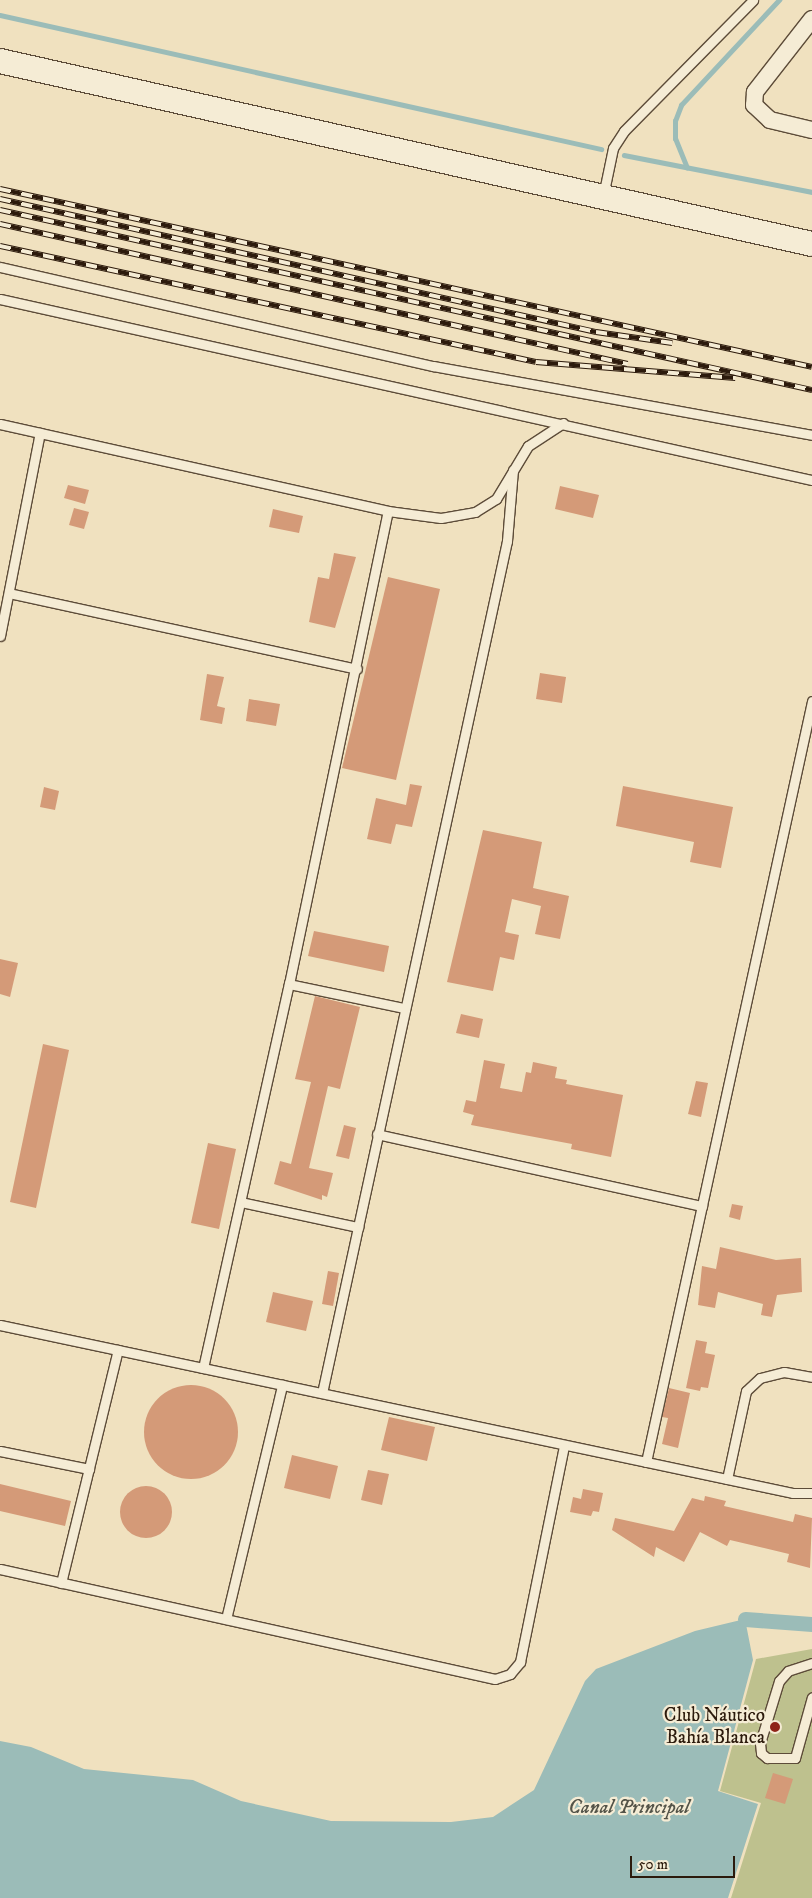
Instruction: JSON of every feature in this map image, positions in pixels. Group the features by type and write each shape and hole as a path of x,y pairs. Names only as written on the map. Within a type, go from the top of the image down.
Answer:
{"main road":[{"path":"0,62 812,244"}],"street":[{"path":"812,19 755,92 754,105 770,120 812,130"},
{"path":"795,40 812,43"}],"lane":[{"path":"602,197 613,148 624,132 753,0"},
{"path":"0,267 433,366 812,435"},
{"path":"0,299 812,480"},
{"path":"0,424 388,511 441,518 475,512 496,499 528,446 563,423"},
{"path":"0,636 40,433"},
{"path":"322,1393 404,1008 507,541 513,470"},
{"path":"203,1368 357,669 388,511"},
{"path":"10,593 357,669"},
{"path":"646,1462 812,701"},
{"path":"289,984 404,1008"},
{"path":"377,1134 702,1206"},
{"path":"241,1202 358,1227"},
{"path":"0,1325 793,1493 812,1493"},
{"path":"61,1583 118,1350"},
{"path":"727,1479 746,1391 760,1378 784,1372 812,1377"},
{"path":"226,1619 282,1385"},
{"path":"0,1569 496,1679 510,1674 520,1662 564,1445"},
{"path":"0,1450 89,1469"},
{"path":"812,1663 788,1671 779,1681 760,1743 761,1753 767,1758 795,1758 812,1697"}],"green space":[{"name":"Club Náutico Bahía Blanca","path":"812,1649 812,1898 731,1898 761,1803 720,1791 756,1659"}],"water":[{"name":"Canal Principal","path":"745,1619 753,1660 718,1791 758,1804 728,1898 0,1898 0,1741 31,1747 84,1769 193,1780 241,1801 331,1821 451,1822 493,1817 534,1790 585,1681 596,1669 695,1631"}],"building":[{"path":"68,485 89,490 85,504 64,498"},
{"path":"560,486 599,495 593,518 555,509"},
{"path":"74,508 89,512 84,529 69,525"},
{"path":"273,509 303,516 299,533 269,527"},
{"path":"334,553 356,557 335,628 309,622 318,577 329,579"},
{"path":"388,577 440,589 396,780 342,768"},
{"path":"540,673 566,677 562,703 536,699"},
{"path":"207,674 224,677 217,706 225,708 222,724 200,720"},
{"path":"249,699 280,704 276,726 246,721"},
{"path":"410,784 422,786 412,827 396,824 391,844 367,839 376,798 406,805"},
{"path":"623,786 733,807 721,868 690,862 694,842 616,826"},
{"path":"44,787 59,791 55,810 40,807"},
{"path":"483,830 542,842 533,888 569,896 560,939 535,934 541,906 512,899 505,932 519,935 514,960 500,957 493,991 447,982"},
{"path":"314,931 389,946 384,972 308,956"},
{"path":"0,959 18,963 10,997 0,994"},
{"path":"315,996 360,1007 340,1089 328,1086 309,1168 333,1173 327,1197 322,1195 322,1200 274,1184 280,1161 291,1164 311,1082 295,1079"},
{"path":"461,1014 483,1019 479,1038 456,1033"},
{"path":"43,1044 69,1050 36,1208 10,1202"},
{"path":"484,1060 505,1064 500,1088 522,1092 526,1072 531,1073 533,1062 557,1067 555,1078 567,1080 566,1084 623,1095 611,1157 571,1149 572,1144 471,1125 474,1115 463,1112 466,1100 476,1102"},
{"path":"696,1081 708,1083 701,1117 688,1114"},
{"path":"344,1125 356,1128 349,1159 336,1156"},
{"path":"208,1143 236,1149 219,1229 191,1223"},
{"path":"732,1204 743,1206 740,1220 729,1217"},
{"path":"720,1247 776,1260 801,1258 802,1292 777,1295 772,1317 761,1315 763,1304 718,1292 715,1308 698,1305 702,1266 716,1269"},
{"path":"328,1271 339,1273 333,1306 322,1304"},
{"path":"273,1292 313,1301 306,1331 266,1322"},
{"path":"696,1340 707,1342 705,1353 715,1355 708,1388 701,1387 700,1391 686,1388"},
{"path":"191,1385 209,1389 224,1399 234,1414 238,1432 234,1450 224,1465 209,1475 191,1479 173,1475 158,1465 148,1450 144,1432 148,1414 158,1399 173,1389"},
{"path":"669,1388 690,1393 678,1448 662,1444 668,1418 662,1417"},
{"path":"389,1417 435,1427 427,1461 381,1450"},
{"path":"292,1455 338,1466 330,1499 284,1488"},
{"path":"368,1470 389,1474 382,1505 361,1500"},
{"path":"0,1484 71,1501 65,1526 0,1511"},
{"path":"141,1486 151,1486 160,1490 168,1498 172,1512 168,1526 160,1534 151,1538 141,1538 132,1534 124,1526 120,1517 120,1507 124,1498 132,1490"},
{"path":"583,1489 603,1493 599,1512 593,1511 591,1516 570,1512 573,1497 581,1499"},
{"path":"705,1496 726,1501 724,1506 793,1522 795,1514 812,1518 810,1568 787,1562 789,1554 730,1540 727,1546 700,1532 684,1562 656,1547 654,1557 612,1530 615,1518 674,1531 692,1498 704,1501"},
{"path":"773,1773 793,1779 785,1804 765,1798"}],"waterway":[{"path":"687,168 675,139 675,121 681,105 779,0"},
{"path":"0,15 601,149"},
{"path":"624,155 812,192"},
{"path":"745,1619 812,1624"}],"railway":[{"path":"0,189 812,367"},
{"path":"0,199 596,332 672,343"},
{"path":"0,210 812,390"},
{"path":"0,224 628,364"},
{"path":"0,246 536,362 735,378"}],"place":[{"name":"Club Náutico Bahía Blanca","path":"775,1727"}]}
